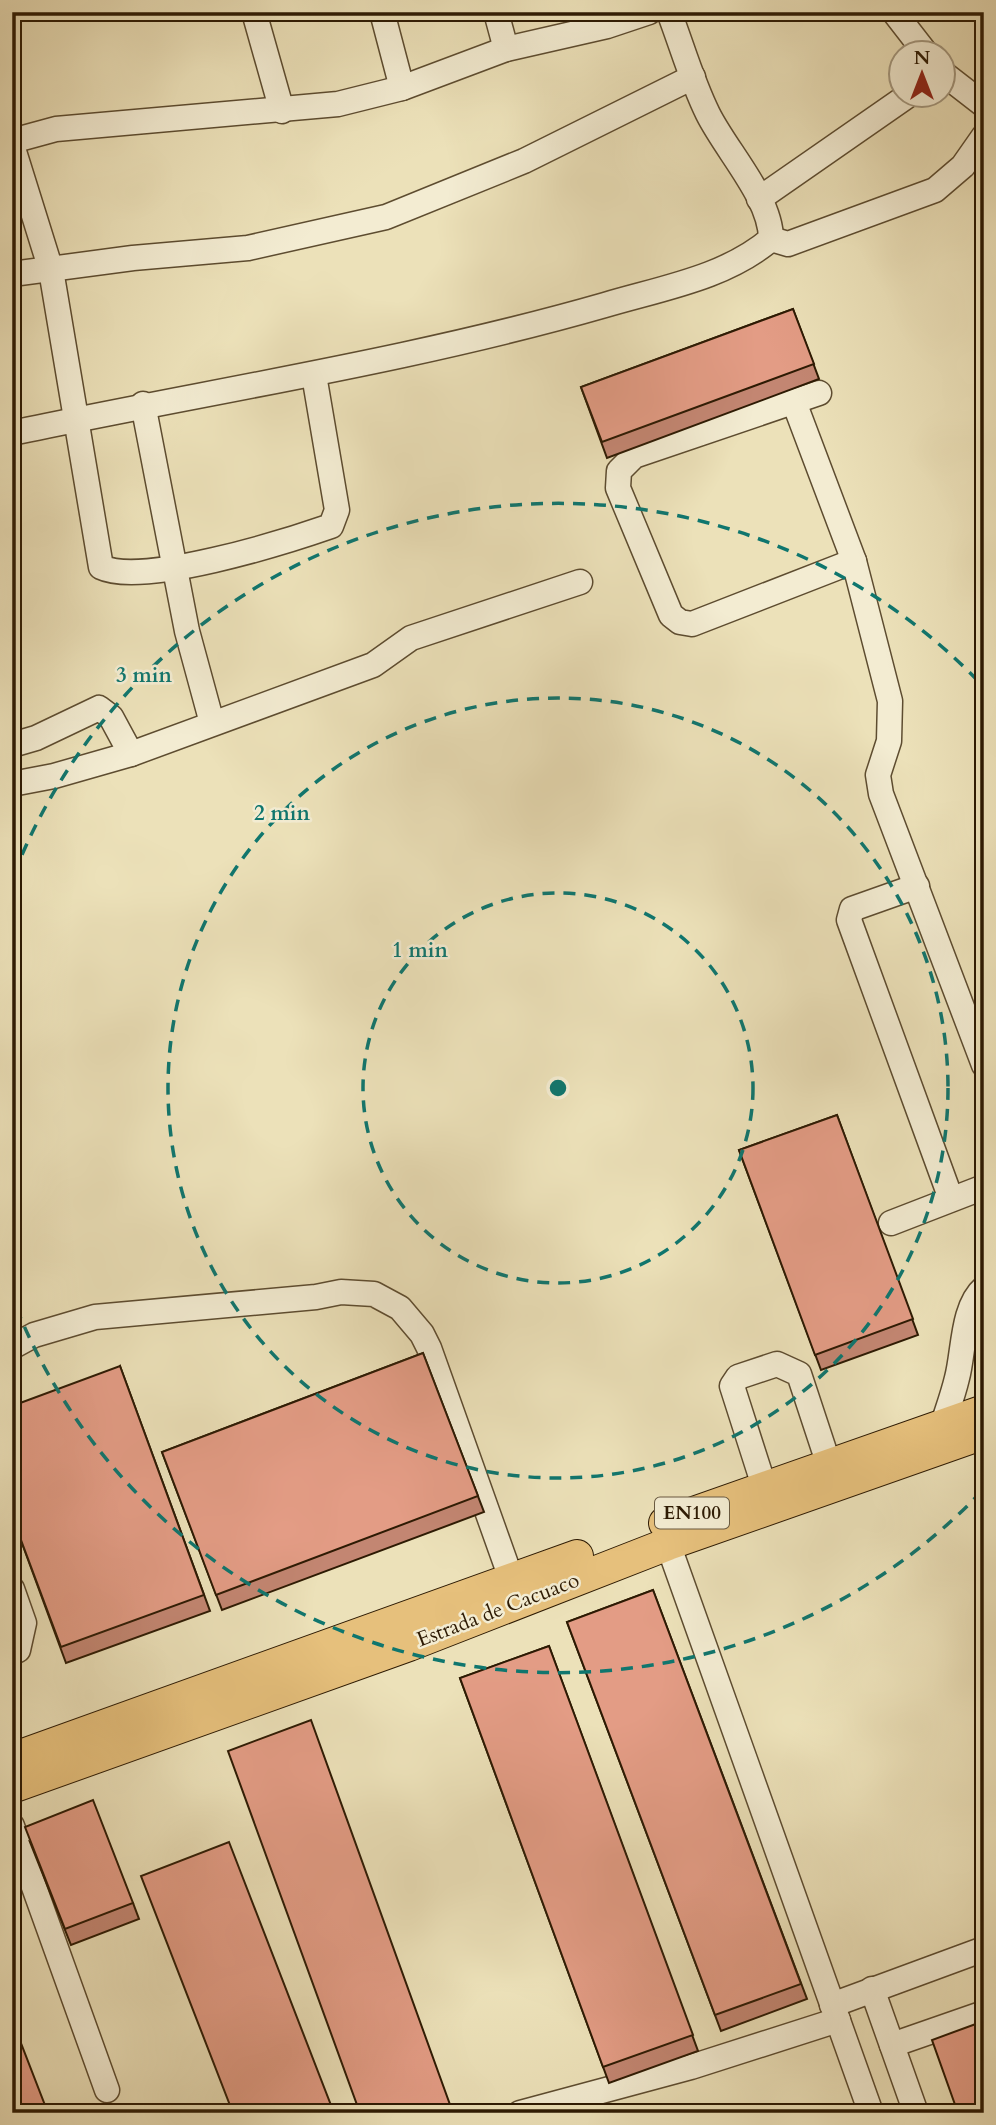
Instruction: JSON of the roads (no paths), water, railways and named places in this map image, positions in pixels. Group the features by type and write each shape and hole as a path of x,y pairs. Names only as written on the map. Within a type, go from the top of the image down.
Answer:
{"main road":[{"name":"Estrada de Cacuaco","path":"12,1759 512,1581 764,1486 984,1411"},
{"name":"Estrada de Cacuaco","path":"12,1787 408,1645 668,1544 984,1433"}],"street":[{"path":"254,12 282,111"},
{"path":"382,12 402,88"},
{"path":"496,12 506,48"},
{"path":"314,375 337,510 331,526 291,539 173,568 123,574 101,567 51,270 12,143 56,129 338,104 402,88 506,48 583,32 649,12"},
{"path":"669,12 708,114 760,199 771,225 771,240"},
{"path":"894,12 914,38"},
{"path":"12,274 133,258 248,248 386,217 524,161 693,77"},
{"path":"958,86 984,106"},
{"path":"760,199 823,158 891,108"},
{"path":"771,240 788,244 935,190 963,166 984,136"},
{"path":"12,433 143,404 314,375 464,342 704,276 749,258 771,240"},
{"path":"818,393 634,456 619,471 618,488 671,615 680,622 692,624 854,561"},
{"path":"794,402 854,561 890,701 889,741 878,775 881,794 984,1065"},
{"path":"143,404 173,568 212,723"},
{"path":"12,783 54,776 131,754 373,665 411,638 580,582"},
{"path":"12,745 36,738 99,708 111,717 131,754"},
{"path":"917,886 852,909 849,920 951,1199"},
{"path":"891,1223 984,1187"},
{"path":"943,1427 957,1379 969,1314 977,1294 984,1288"},
{"path":"12,1348 34,1335 95,1317 341,1293 360,1292 388,1300 400,1308 429,1348 512,1581"},
{"path":"764,1486 732,1386 738,1377 778,1364 799,1374 829,1465"},
{"path":"668,1544 871,2113"},
{"path":"12,1589 24,1623 18,1650 12,1653"},
{"path":"12,1826 107,2090"},
{"path":"520,2113 575,2096 691,2067 835,2013 872,1989 984,1949"},
{"path":"872,1989 916,2113"},
{"path":"892,2045 984,2013"}]}
